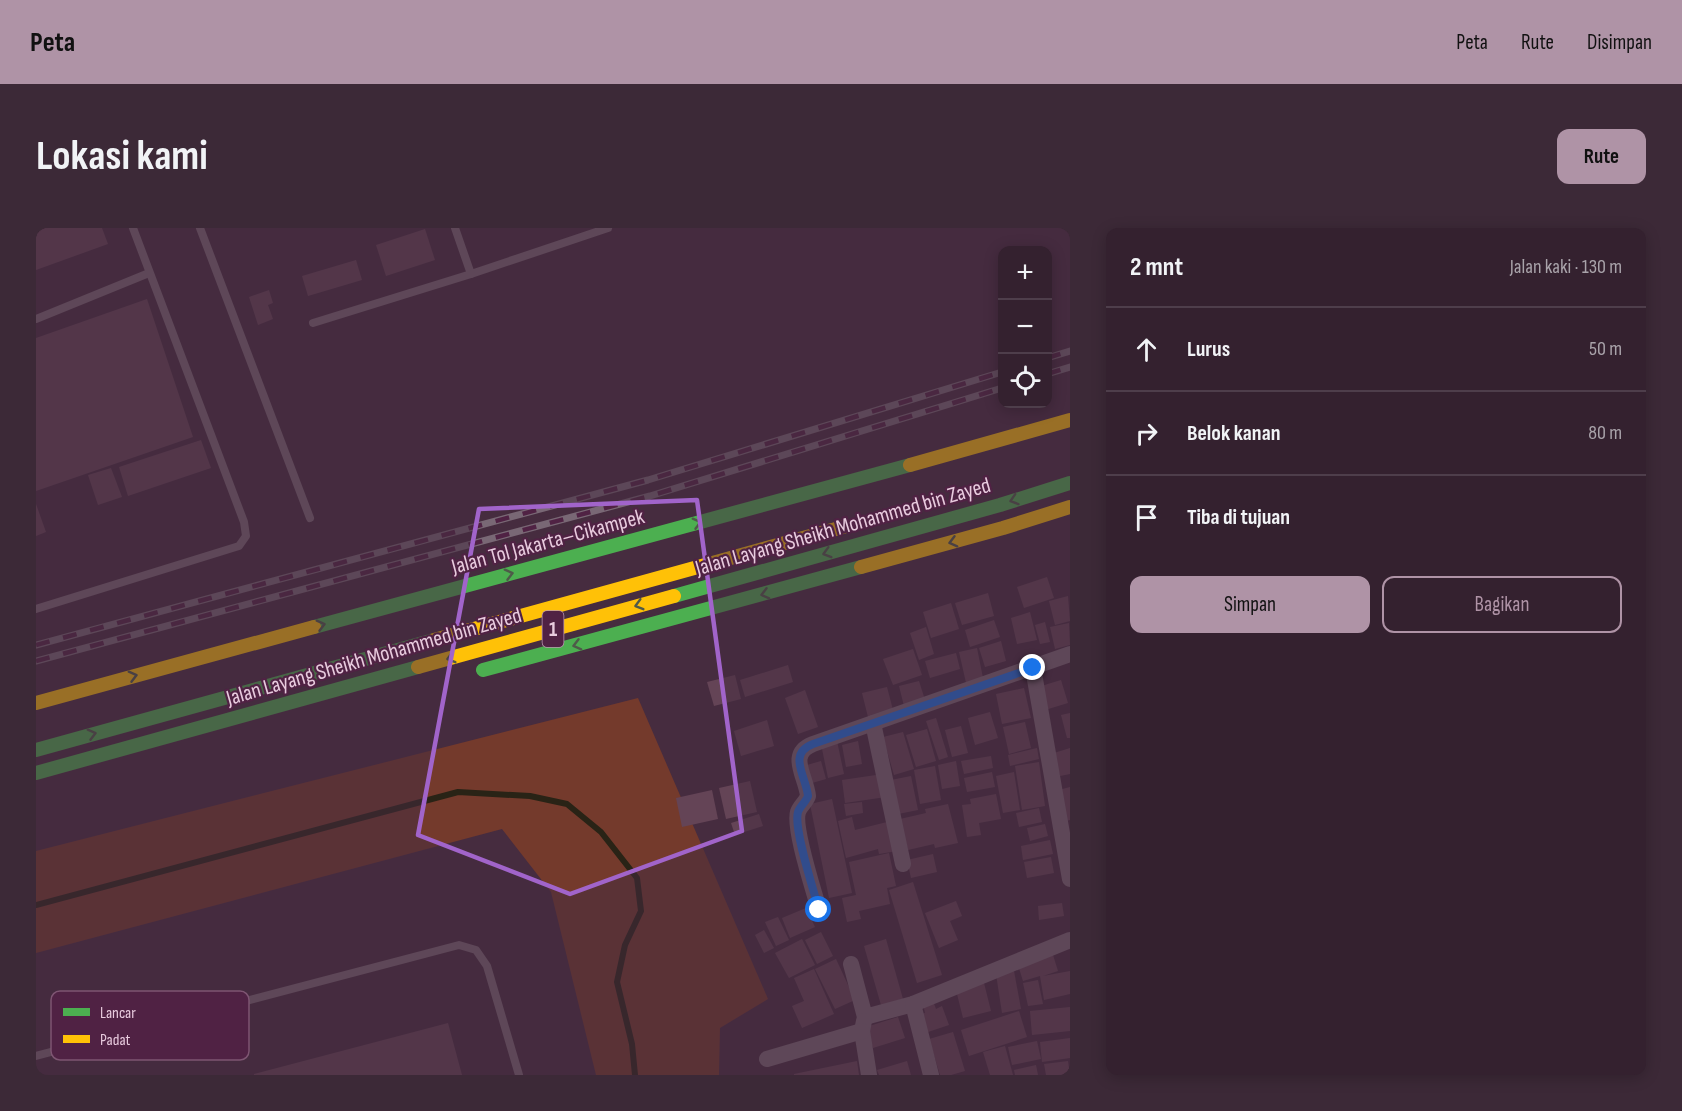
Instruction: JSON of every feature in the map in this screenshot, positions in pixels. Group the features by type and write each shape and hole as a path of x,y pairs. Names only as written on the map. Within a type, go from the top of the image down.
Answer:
{"highway":[{"name":"Jalan Tol Jakarta–Cikampek","path":"36,703 1070,420"},
{"name":"Jalan Layang Sheikh Mohammed bin Zayed","path":"36,773 1000,505 1070,483"},
{"name":"1","path":"474,672 1003,528 1070,507"},
{"name":"Jalan Layang Sheikh Mohammed bin Zayed","path":"36,750 852,524"},
{"path":"36,786 94,771"}],"street":[{"path":"819,910 797,826 799,809 808,796 798,760 801,751 805,747 1070,654"},
{"path":"1033,668 1069,873"},
{"path":"873,723 903,864"},
{"path":"767,1059 864,1024 1070,940"},
{"path":"851,964 864,1024 869,1075"},
{"path":"913,1004 931,1075"}],"lane":[{"path":"36,609 239,546 246,536 244,522 133,228"},
{"path":"200,228 310,518"},
{"path":"455,228 471,274"},
{"path":"313,322 471,274 608,228"},
{"path":"36,319 149,273"},
{"path":"249,1000 459,945 476,950 487,966 519,1075"},
{"path":"36,1056 51,1052"}],"highlighted area":[{"path":"697,500 742,831 570,894 418,835 479,509"}],"shaded area":[{"path":"638,698 768,999 720,1028 719,1075 596,1075 551,892 502,829 36,953 36,851"}],"building":[{"path":"36,228 102,228 108,244 36,270"},
{"path":"425,229 435,260 386,276 376,245"},
{"path":"356,260 362,280 308,296 302,276"},
{"path":"269,290 273,303 268,305 273,319 258,325 249,297"},
{"path":"147,299 193,437 36,491 36,338"},
{"path":"201,440 211,468 128,496 119,467"},
{"path":"111,468 122,497 98,505 88,475"},
{"path":"36,504 46,532 36,536"},
{"path":"1047,577 1054,598 1024,608 1017,587"},
{"path":"988,593 994,616 962,625 955,603"},
{"path":"1068,596 1070,621 1055,625 1049,601"},
{"path":"951,603 959,629 931,638 923,612"},
{"path":"1030,612 1037,640 1017,644 1011,618"},
{"path":"994,620 1000,637 970,647 965,630"},
{"path":"1045,622 1050,642 1040,644 1035,625"},
{"path":"1069,623 1070,645 1055,649 1050,627"},
{"path":"926,627 934,654 919,660 910,633"},
{"path":"1001,641 1006,661 985,667 979,648"},
{"path":"977,648 984,683 967,687 959,652"},
{"path":"913,649 922,675 893,685 883,659"},
{"path":"956,653 960,669 930,678 925,661"},
{"path":"788,665 793,682 745,697 740,680"},
{"path":"735,675 741,699 714,706 707,682"},
{"path":"1061,680 1068,703 1045,710 1038,687"},
{"path":"919,681 925,700 904,706 899,686"},
{"path":"887,687 893,710 868,717 862,693"},
{"path":"1024,688 1031,718 1002,724 996,694"},
{"path":"805,690 818,727 798,734 785,698"},
{"path":"990,712 998,738 975,745 968,718"},
{"path":"1070,713 1070,738 1067,738 1061,715"},
{"path":"936,718 948,757 939,760 926,721"},
{"path":"767,720 774,746 741,756 734,731"},
{"path":"1025,722 1031,748 1009,754 1003,727"},
{"path":"961,726 968,753 952,757 945,730"},
{"path":"927,729 936,761 916,767 906,735"},
{"path":"903,732 914,769 894,775 883,737"},
{"path":"837,741 844,774 828,778 821,744"},
{"path":"858,741 862,764 846,767 842,745"},
{"path":"1037,748 1039,759 1010,766 1008,755"},
{"path":"1070,748 1070,774 1060,776 1054,753"},
{"path":"991,756 993,768 964,774 961,761"},
{"path":"821,761 826,779 812,783 807,765"},
{"path":"956,761 960,786 942,789 938,765"},
{"path":"1039,762 1045,806 1022,810 1015,766"},
{"path":"935,766 941,800 920,804 914,770"},
{"path":"992,772 995,787 967,792 964,778"},
{"path":"1014,772 1020,810 1003,813 996,776"},
{"path":"883,774 886,797 845,803 842,780"},
{"path":"911,776 918,810 898,814 891,780"},
{"path":"750,781 757,812 726,819 719,788"},
{"path":"1070,787 1070,820 1062,822 1055,791"},
{"path":"712,790 718,819 682,827 676,798"},
{"path":"996,794 1001,819 979,823 981,835 967,837 962,805 971,804 970,799"},
{"path":"832,799 852,893 829,898 810,804"},
{"path":"862,802 863,813 846,816 844,804"},
{"path":"948,804 958,843 935,848 934,844 908,850 900,819 926,813 925,809"},
{"path":"1039,808 1042,822 1019,827 1016,813"},
{"path":"759,814 763,826 735,835 731,823"},
{"path":"852,817 855,830 891,821 897,851 879,854 878,849 846,858 838,821"},
{"path":"1045,824 1048,836 1030,841 1027,828"},
{"path":"1050,840 1053,854 1023,860 1021,846"},
{"path":"889,853 896,886 887,888 890,904 859,911 861,919 847,922 842,898 856,895 849,862"},
{"path":"933,854 937,872 911,878 907,860"},
{"path":"1051,857 1054,873 1027,878 1024,862"},
{"path":"913,882 942,975 917,983 889,890"},
{"path":"956,901 962,916 950,921 958,940 939,948 925,913"},
{"path":"1062,903 1064,916 1039,920 1038,906"},
{"path":"806,908 815,927 790,938 782,918"},
{"path":"778,917 789,940 776,946 765,922"},
{"path":"764,930 774,948 764,953 755,935"},
{"path":"821,932 833,956 817,964 805,940"},
{"path":"802,939 815,965 789,978 775,953"},
{"path":"886,939 903,999 881,1005 864,946"},
{"path":"1053,955 1058,971 1043,976 1070,971 1070,994 1044,1000 1040,976 1023,981 1018,965"},
{"path":"836,959 855,1000 835,1009 815,969"},
{"path":"814,969 834,1014 802,1028 792,1006 804,1001 794,978"},
{"path":"1014,971 1021,1009 1002,1013 996,974"},
{"path":"1038,980 1043,1004 1028,1006 1023,983"},
{"path":"984,983 991,1011 963,1018 956,990"},
{"path":"933,1001 936,1009 942,1006 949,1025 925,1033 919,1014 925,1013 923,1004"},
{"path":"1070,1007 1070,1031 1032,1035 1030,1011"},
{"path":"1019,1011 1027,1037 969,1056 961,1030"},
{"path":"898,1017 905,1038 873,1048 866,1027"},
{"path":"448,1023 462,1075 254,1075 254,1074"},
{"path":"953,1032 965,1071 940,1075 929,1039"},
{"path":"1070,1038 1070,1058 1042,1062 1040,1042"},
{"path":"1037,1041 1041,1059 1012,1065 1008,1047"},
{"path":"1005,1046 1013,1075 990,1075 983,1052"},
{"path":"857,1061 859,1075 794,1075 794,1074"},
{"path":"907,1061 911,1075 879,1075 877,1070"},
{"path":"1068,1061 1070,1075 1046,1075 1044,1064"},
{"path":"1036,1065 1038,1075 1015,1075 1014,1070"}],"waterway":[{"path":"36,905 458,792 530,796 567,804 601,832 637,878 641,911 625,945 617,982 632,1044 635,1075"}],"railway":[{"path":"1052,356 1070,351"},
{"path":"1052,372 1070,367"},
{"path":"36,645 648,480 998,373"},
{"path":"36,661 650,496 998,389"}],"traffic: fast":[{"path":"314,627 910,465"},
{"path":"674,596 1000,505 1070,483"},
{"path":"483,670 861,567"},
{"path":"36,750 434,640"},
{"path":"36,773 418,667"}],"traffic: slow":[{"path":"910,465 1070,420"},
{"path":"861,567 1070,507"},
{"path":"434,640 843,527"},
{"path":"418,667 674,596"},
{"path":"36,703 314,627"}],"route":[{"path":"819,910 797,826 797,814 808,796 798,760 801,751 813,744 1033,668"}]}
